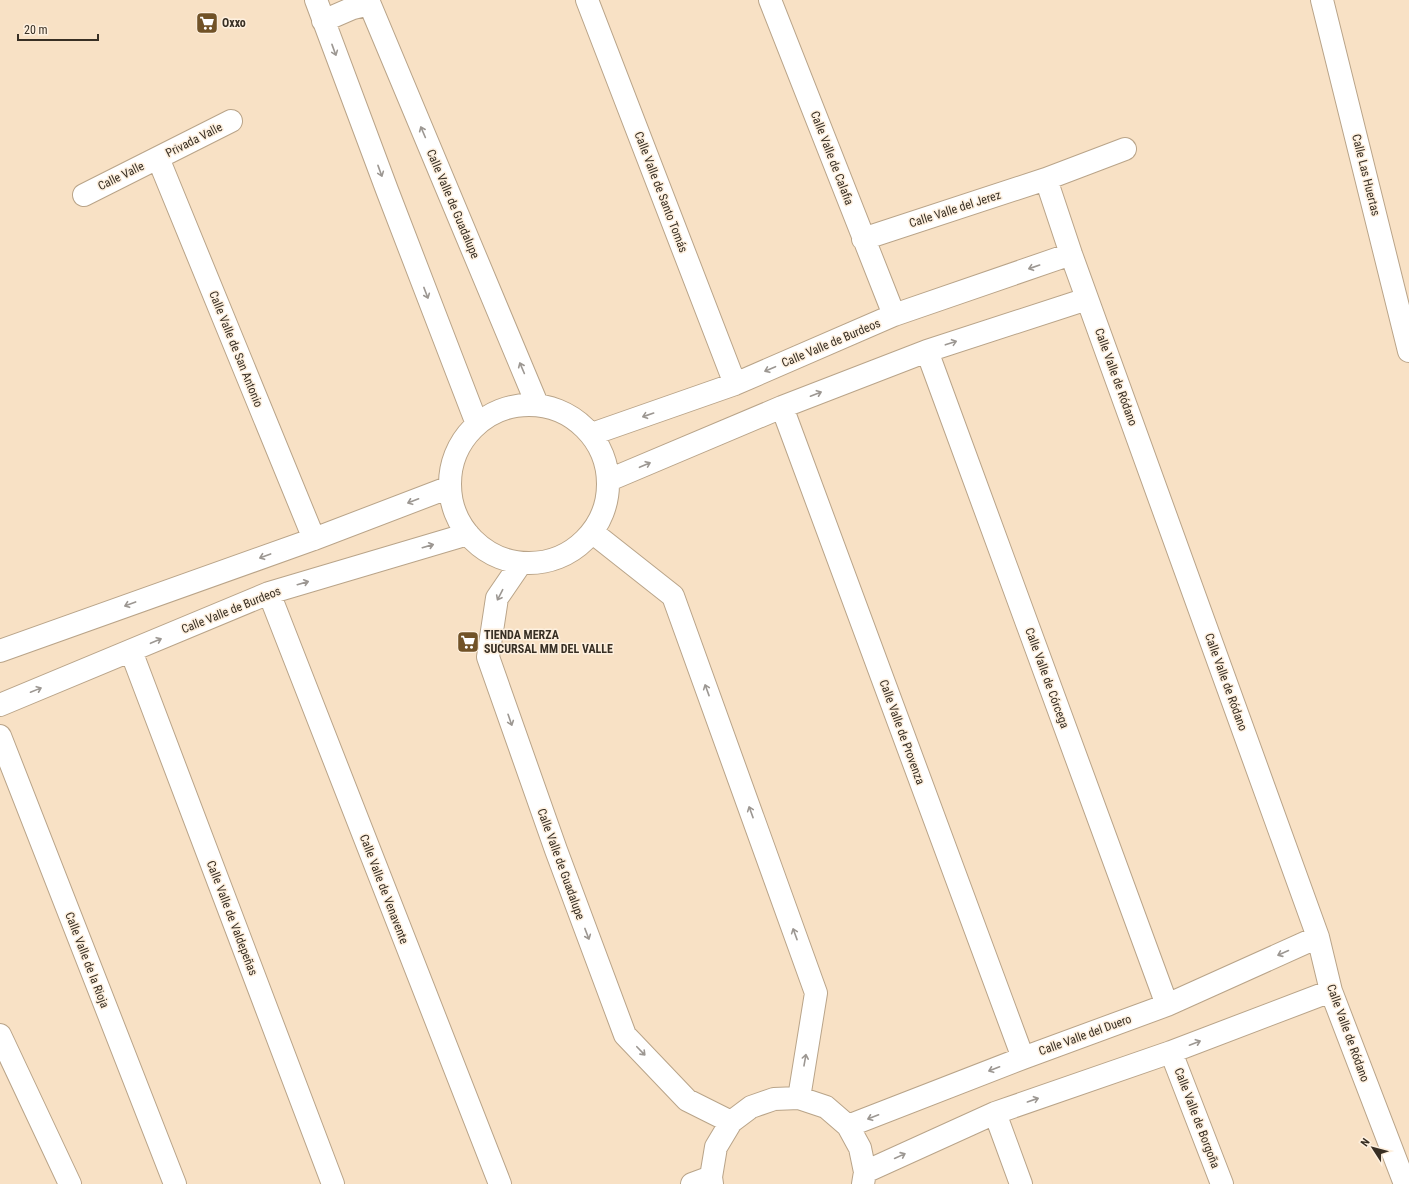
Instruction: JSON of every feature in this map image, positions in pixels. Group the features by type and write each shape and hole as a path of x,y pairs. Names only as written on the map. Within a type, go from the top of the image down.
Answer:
{"street":[{"path":"316,0 387,190 478,424"},
{"name":"Calle Valle de Santo Tomás","path":"587,0 735,384"},
{"name":"Calle Valle de Calafia","path":"770,0 894,315"},
{"name":"Calle Las Huertas","path":"1322,0 1409,351"},
{"name":"Calle Valle de Guadalupe","path":"324,20 368,2 537,404"},
{"name":"Privada Valle","path":"158,158 231,121"},
{"name":"Calle Valle del Jerez","path":"863,239 1046,179 1125,149"},
{"name":"Calle Valle","path":"84,194 158,158"},
{"name":"Calle Valle de San Antonio","path":"158,158 314,539"},
{"name":"Calle Valle de Ródano","path":"1046,179 1087,299 1318,937 1331,992 1405,1184"},
{"name":"Calle Valle de Burdeos","path":"592,434 735,384 894,315 1071,254"},
{"path":"609,480 782,407 927,351 1087,299"},
{"name":"Calle Valle de Córcega","path":"927,351 1167,1005"},
{"path":"537,404 568,414 592,434 604,456 609,480 607,499 601,516 592,532 572,550 547,561 521,563 492,554 468,534 456,515 450,487 452,468 461,444 478,424 506,408 537,404"},
{"name":"Calle Valle de Provenza","path":"782,407 1023,1058"},
{"path":"0,650 314,539 450,487"},
{"path":"592,532 673,596 816,993 798,1098"},
{"name":"Calle Valle de Burdeos","path":"0,705 269,593 468,534"},
{"name":"Calle Valle de Guadalupe","path":"521,563 497,598 488,657 556,850 625,1035 687,1100 731,1122"},
{"name":"Calle Valle de Venavente","path":"269,593 500,1184"},
{"name":"Calle Valle de Valdepeñas","path":"131,651 333,1184"},
{"name":"Calle Valle de la Rioja","path":"0,736 175,1184"},
{"name":"Calle Valle del Duero","path":"848,1126 1023,1058 1167,1005 1318,937"},
{"path":"705,1182 716,1148 731,1122 751,1107 774,1099 798,1098 826,1107 848,1126 860,1148 864,1178 994,1113 1171,1052 1331,992"},
{"path":"0,1035 70,1184"},
{"name":"Calle Valle de Borgoña","path":"1171,1052 1222,1184"},
{"path":"994,1113 1021,1184"}],"place":[{"name":"Oxxo","path":"207,23"},
{"name":"TIENDA MERZA SUCURSAL MM DEL VALLE","path":"468,642"}]}
